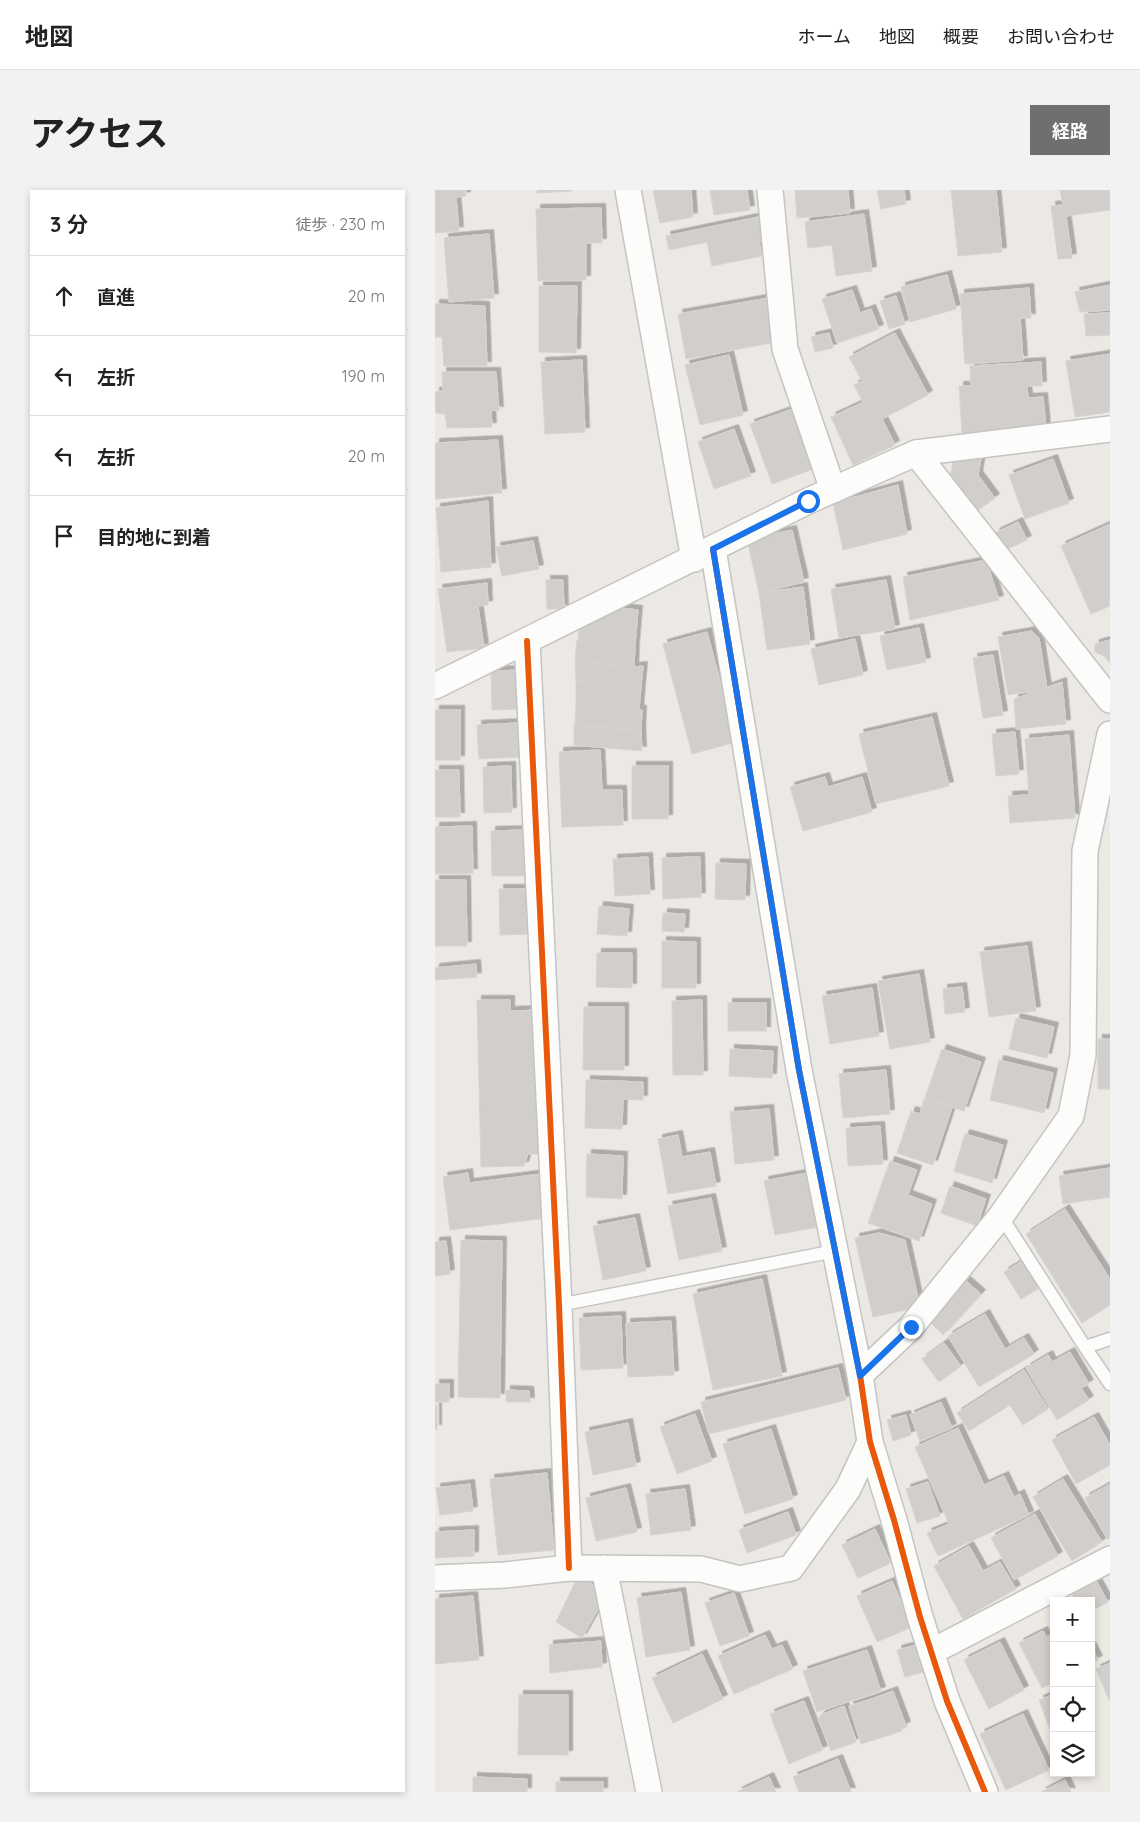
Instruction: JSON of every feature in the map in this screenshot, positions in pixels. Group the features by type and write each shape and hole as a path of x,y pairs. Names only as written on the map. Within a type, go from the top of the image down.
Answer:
{"street":[{"path":"628,190 703,554 799,1070 860,1376 870,1442 931,1652 947,1700 985,1792"},
{"path":"769,190 785,349 833,490"},
{"path":"435,686 808,501 916,453 1110,429"},
{"path":"916,453 1110,700"},
{"path":"527,641 559,1305 569,1568"},
{"path":"860,1376 911,1327 1001,1216 1071,1116 1083,1055 1085,851 1110,734"},
{"path":"435,1578 505,1575 569,1568 604,1568 701,1569 740,1578 791,1568 848,1490 870,1442"},
{"path":"931,1652 1110,1560"},
{"path":"604,1568 649,1792"}],"lane":[{"path":"1001,1216 1110,1384"},
{"path":"559,1305 835,1251"},
{"path":"1085,1348 1110,1339"}],"building":[{"path":"435,190 466,190 466,196 456,197 459,231 435,233"},
{"path":"537,190 572,190 572,191 537,193"},
{"path":"653,190 691,190 693,217 660,223"},
{"path":"710,190 747,190 750,210 714,215"},
{"path":"795,190 848,190 850,213 797,218"},
{"path":"877,190 904,190 906,204 881,209"},
{"path":"951,190 996,190 1002,252 958,256"},
{"path":"1060,190 1109,190 1110,210 1066,216 1072,258 1058,259 1051,206 1063,205"},
{"path":"601,208 602,243 586,243 586,280 538,281 536,209"},
{"path":"864,214 872,271 836,276 832,245 808,248 805,222"},
{"path":"763,216 768,240 759,242 762,256 712,266 707,242 669,250 666,236"},
{"path":"489,234 494,298 449,302 444,238"},
{"path":"947,275 956,309 910,322 901,287"},
{"path":"1110,285 1110,310 1080,312 1075,292"},
{"path":"539,286 577,286 576,353 539,352"},
{"path":"1029,288 1031,318 1020,318 1023,360 965,364 960,294"},
{"path":"852,290 860,313 871,309 879,329 837,343 822,299"},
{"path":"896,296 905,324 889,329 880,301"},
{"path":"768,298 776,342 686,359 678,314"},
{"path":"435,304 485,306 487,366 444,366 442,337 435,337"},
{"path":"1110,313 1110,335 1086,336 1084,314"},
{"path":"829,333 833,348 815,352 811,337"},
{"path":"895,333 928,395 882,419 872,398 863,402 854,385 862,381 849,357"},
{"path":"1110,354 1110,412 1075,417 1066,361"},
{"path":"729,355 743,415 700,425 685,365"},
{"path":"582,360 585,432 545,434 541,362"},
{"path":"1041,362 1042,386 1027,386 1028,398 1043,397 1046,429 962,434 959,386 971,386 970,366"},
{"path":"442,372 496,372 499,411 491,410 492,427 447,428 445,414 436,413 435,402 435,392 443,391"},
{"path":"872,398 895,445 853,465 831,417"},
{"path":"798,407 819,467 772,484 750,424"},
{"path":"734,429 751,476 714,489 698,442"},
{"path":"498,440 502,493 435,499 435,443"},
{"path":"983,448 978,475 995,498 976,512 950,477 955,453"},
{"path":"1053,459 1069,503 1025,519 1009,475"},
{"path":"898,485 907,534 843,550 833,503"},
{"path":"488,501 491,567 441,572 436,508"},
{"path":"1018,522 1027,540 1003,551 995,533"},
{"path":"1110,524 1110,606 1091,614 1061,546"},
{"path":"792,530 804,582 759,593 747,539"},
{"path":"533,541 539,569 502,576 496,547"},
{"path":"986,560 999,600 910,620 903,577"},
{"path":"546,580 563,580 564,609 547,609"},
{"path":"886,580 895,629 839,638 831,589"},
{"path":"487,583 488,605 478,606 484,648 447,652 438,589"},
{"path":"803,587 810,644 767,650 759,593"},
{"path":"612,607 638,610 635,645 578,641 580,622 599,613 611,614"},
{"path":"919,628 926,662 887,670 880,636"},
{"path":"1032,631 1039,638 1047,689 1008,695 998,637"},
{"path":"707,632 736,742 692,754 663,644"},
{"path":"855,639 863,675 819,685 811,649"},
{"path":"577,640 635,645 634,667 575,661"},
{"path":"1110,640 1110,663 1104,656 1095,652 1095,644"},
{"path":"993,655 1003,715 983,718 973,658"},
{"path":"575,661 634,667 643,666 641,686 576,681"},
{"path":"525,670 526,709 492,710 491,671"},
{"path":"576,681 641,686 639,710 576,706"},
{"path":"1062,682 1066,724 1016,729 1014,699"},
{"path":"576,706 642,710 641,730 575,726"},
{"path":"435,710 460,710 460,760 435,760"},
{"path":"932,717 949,786 876,804 859,734"},
{"path":"518,723 520,757 479,759 477,725"},
{"path":"574,724 575,726 641,730 642,751 574,745"},
{"path":"1015,732 1019,774 996,776 992,734"},
{"path":"1069,735 1075,818 1010,823 1008,796 1029,795 1025,739"},
{"path":"600,750 602,790 622,790 623,825 562,827 559,752"},
{"path":"511,766 512,812 484,813 483,767"},
{"path":"632,766 668,766 668,819 632,819"},
{"path":"435,770 459,770 460,817 435,817"},
{"path":"825,777 828,787 862,777 872,812 803,831 790,787"},
{"path":"472,826 473,873 435,874 435,827"},
{"path":"526,830 527,876 492,876 491,831"},
{"path":"648,857 650,894 615,896 613,859"},
{"path":"700,857 701,897 663,899 662,858"},
{"path":"716,863 746,864 745,900 715,899"},
{"path":"435,880 466,880 467,946 435,946"},
{"path":"499,889 526,889 527,934 500,935"},
{"path":"599,906 629,909 627,936 597,934"},
{"path":"663,913 685,914 684,932 662,931"},
{"path":"662,941 696,942 696,988 662,988"},
{"path":"1027,946 1036,1011 989,1017 980,952"},
{"path":"597,953 632,953 632,988 596,987"},
{"path":"476,964 477,977 435,980 435,968"},
{"path":"919,974 930,1042 890,1049 878,981"},
{"path":"962,987 965,1012 945,1014 943,989"},
{"path":"872,988 879,1036 830,1044 822,996"},
{"path":"477,1000 510,1000 510,1011 542,1010 546,1154 528,1154 524,1166 481,1167"},
{"path":"702,1000 703,1075 673,1075 672,1001"},
{"path":"728,1003 766,1003 766,1031 728,1031"},
{"path":"584,1007 624,1007 624,1070 583,1070"},
{"path":"1016,1018 1054,1027 1047,1058 1009,1049"},
{"path":"1098,1039 1110,1039 1110,1089 1098,1089"},
{"path":"730,1049 773,1051 772,1078 729,1076"},
{"path":"942,1049 981,1062 964,1111 925,1098"},
{"path":"999,1060 1053,1073 1044,1113 990,1100"},
{"path":"886,1070 890,1114 843,1118 839,1074"},
{"path":"586,1080 643,1082 643,1100 623,1099 622,1129 585,1128"},
{"path":"924,1099 952,1108 933,1165 897,1153 911,1111 920,1114"},
{"path":"769,1109 774,1160 735,1164 730,1112"},
{"path":"880,1126 883,1164 848,1166 846,1128"},
{"path":"965,1134 1003,1145 992,1183 954,1171"},
{"path":"678,1135 682,1157 710,1152 716,1186 668,1194 658,1139"},
{"path":"587,1154 623,1156 622,1199 586,1197"},
{"path":"890,1161 917,1170 908,1195 932,1204 919,1241 868,1223"},
{"path":"1110,1168 1110,1197 1063,1204 1059,1176"},
{"path":"468,1173 469,1183 541,1174 547,1218 450,1230 443,1177"},
{"path":"807,1173 818,1227 775,1235 764,1181"},
{"path":"950,1186 986,1199 977,1226 941,1213"},
{"path":"711,1198 722,1251 679,1260 668,1206"},
{"path":"1065,1209 1110,1279 1110,1305 1082,1323 1026,1234"},
{"path":"635,1218 646,1271 603,1280 593,1226"},
{"path":"879,1233 905,1240 920,1307 873,1317 855,1238"},
{"path":"461,1240 502,1241 500,1398 458,1397"},
{"path":"446,1241 450,1274 435,1276 435,1242"},
{"path":"1024,1260 1041,1287 1021,1299 1004,1272"},
{"path":"762,1279 782,1376 713,1390 693,1294"},
{"path":"966,1281 981,1294 943,1335 929,1321"},
{"path":"985,1314 1005,1349 1024,1338 1034,1354 979,1387 948,1336"},
{"path":"621,1316 623,1368 581,1370 579,1318"},
{"path":"671,1321 674,1375 628,1377 626,1323"},
{"path":"944,1343 961,1366 939,1382 922,1359"},
{"path":"1070,1352 1089,1384 1081,1388 1089,1400 1057,1420 1026,1368 1048,1355 1052,1362"},
{"path":"838,1368 846,1400 709,1434 701,1402"},
{"path":"1024,1370 1048,1409 1023,1425 1010,1405 969,1431 957,1413"},
{"path":"435,1384 449,1384 449,1402 435,1402"},
{"path":"506,1390 529,1391 530,1402 506,1402"},
{"path":"941,1402 952,1428 920,1441 910,1415"},
{"path":"435,1405 437,1405 437,1429 435,1429"},
{"path":"695,1414 712,1461 677,1474 660,1427"},
{"path":"906,1415 911,1435 893,1441 887,1420"},
{"path":"1094,1417 1110,1445 1110,1465 1076,1484 1052,1440"},
{"path":"628,1423 636,1466 593,1475 585,1432"},
{"path":"958,1428 984,1485 1004,1476 1014,1497 1020,1494 1029,1515 938,1556 927,1533 949,1524 915,1447"},
{"path":"771,1429 793,1499 745,1514 723,1444"},
{"path":"547,1473 554,1550 498,1555 490,1479"},
{"path":"1063,1479 1102,1542 1072,1561 1033,1497"},
{"path":"928,1482 940,1516 917,1523 906,1489"},
{"path":"470,1484 473,1511 440,1515 436,1488"},
{"path":"1110,1484 1110,1538 1107,1539 1085,1498"},
{"path":"626,1488 637,1532 596,1541 586,1498"},
{"path":"685,1489 691,1530 651,1535 646,1494"},
{"path":"788,1512 796,1535 747,1553 739,1530"},
{"path":"1035,1514 1058,1556 1014,1580 991,1538"},
{"path":"875,1529 891,1563 858,1578 842,1545"},
{"path":"474,1530 474,1556 435,1558 435,1532"},
{"path":"969,1546 983,1571 1000,1562 1016,1589 963,1619 934,1566"},
{"path":"578,1576 607,1593 582,1638 556,1622"},
{"path":"1094,1577 1108,1602 1095,1609 1095,1597 1074,1597 1070,1591"},
{"path":"892,1581 912,1627 877,1642 857,1596"},
{"path":"681,1592 690,1650 646,1657 637,1598"},
{"path":"734,1593 749,1636 720,1646 705,1603"},
{"path":"473,1596 479,1660 435,1664 435,1599"},
{"path":"1043,1631 1046,1637 1050,1635 1050,1684 1042,1688 1019,1643"},
{"path":"765,1635 772,1649 782,1645 793,1669 734,1694 718,1656"},
{"path":"601,1641 602,1667 550,1673 549,1645"},
{"path":"1000,1642 1024,1690 989,1709 964,1660"},
{"path":"924,1643 931,1670 905,1677 897,1650"},
{"path":"867,1650 881,1691 817,1712 803,1671"},
{"path":"702,1654 723,1699 673,1723 652,1678"},
{"path":"1110,1663 1110,1702 1096,1669"},
{"path":"893,1691 906,1726 863,1742 850,1707"},
{"path":"890,1693 902,1731 861,1744 849,1706"},
{"path":"519,1695 568,1695 568,1755 518,1755"},
{"path":"1050,1696 1050,1730 1039,1700"},
{"path":"804,1701 823,1750 789,1764 770,1714"},
{"path":"844,1706 856,1740 833,1749 820,1715"},
{"path":"844,1709 856,1742 831,1751 818,1718"},
{"path":"1023,1714 1049,1770 1006,1790 980,1734"},
{"path":"838,1759 851,1792 799,1792 793,1777"},
{"path":"473,1777 527,1779 527,1792 473,1792"},
{"path":"769,1777 776,1792 737,1792"},
{"path":"1065,1780 1071,1792 1041,1792"},
{"path":"556,1782 603,1782 603,1792 556,1792"}],"cycle path":[{"path":"713,549 799,1070 860,1375 870,1442 894,1520 920,1617 947,1701 985,1792"},
{"path":"527,641 559,1305 569,1568"}],"route":[{"path":"808,501 713,549 799,1070 860,1376 911,1327"}]}
